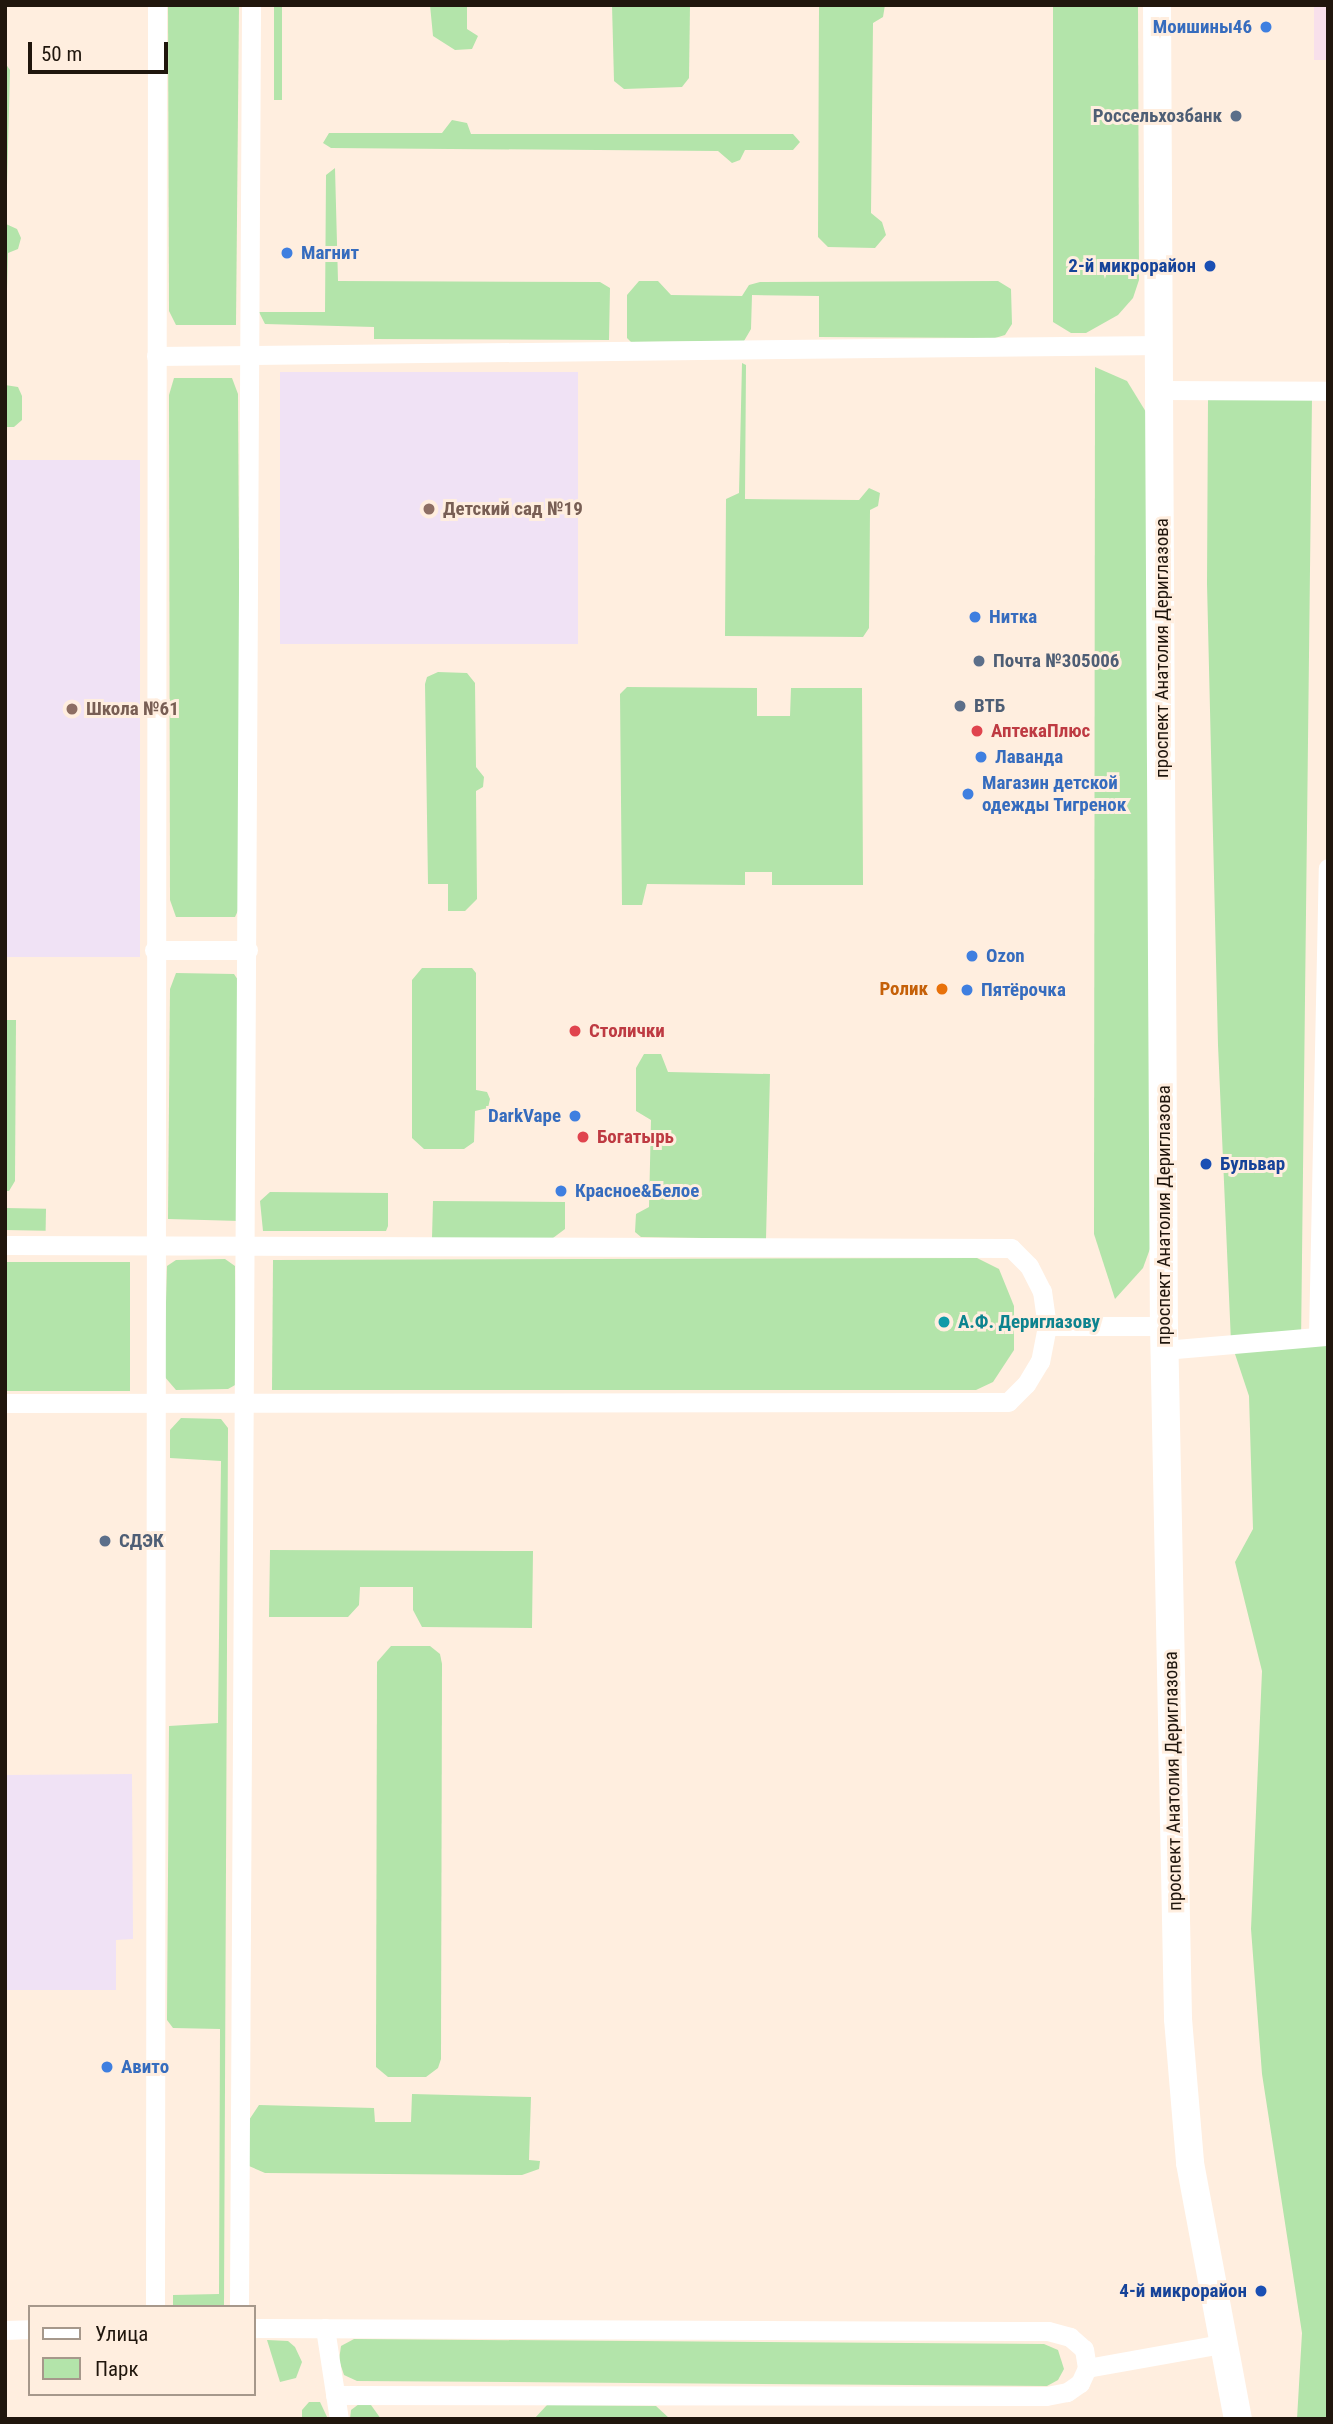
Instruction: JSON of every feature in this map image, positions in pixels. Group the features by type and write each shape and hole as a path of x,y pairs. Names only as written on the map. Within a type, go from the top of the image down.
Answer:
{"main road":[{"name":"проспект Анатолия Дериглазова","path":"1157,5 1162,345 1164,1338 1181,2081 1222,2344 1238,2419"}],"street":[{"path":"155,2305 153,1246 157,5"},
{"path":"239,2305 241,1445 247,1403 251,5"},
{"path":"156,356 1162,345"},
{"path":"1161,390 1328,391"},
{"path":"1047,1326 1164,1338 1323,1336 1328,868"},
{"path":"154,950 248,950"},
{"path":"5,1245 1011,1248 1029,1266 1042,1291 1047,1326 1040,1361 1027,1384 1008,1402 5,1403"},
{"path":"256,2328 1048,2331 1070,2337 1084,2349 1087,2368 1080,2383 1067,2392 1046,2396 335,2395"},
{"path":"325,2328 340,2419"},
{"path":"5,2330 28,2329"},
{"path":"1087,2368 1222,2344"}],"shaded area":[{"path":"1314,5 1328,5 1328,60 1314,60"},
{"name":"Детский сад №19","path":"280,372 578,372 578,644 280,644"},
{"name":"Школа №61","path":"5,460 140,460 140,957 5,957"},
{"path":"132,1774 133,1939 116,1940 116,1990 5,1990 5,1775"}],"green space":[{"path":"168,5 239,5 236,325 176,325 169,311"},
{"path":"274,5 282,5 282,100 274,100"},
{"path":"430,5 467,5 467,29 478,36 472,49 455,50 433,36"},
{"path":"612,5 690,5 689,78 682,87 624,89 614,81"},
{"path":"885,5 883,17 873,23 871,213 882,222 886,235 875,248 828,247 818,237 819,7"},
{"path":"1053,5 1138,5 1139,280 1133,298 1118,315 1086,333 1071,333 1053,322"},
{"path":"5,63 10,70 6,224 17,229 21,238 18,249 8,253 5,362"},
{"path":"452,120 467,123 471,134 793,134 800,142 793,150 745,150 740,160 732,163 718,151 331,148 323,143 329,133 442,133"},
{"path":"335,168 338,281 600,282 610,288 609,340 374,339 374,327 265,324 259,312 325,312 326,175"},
{"path":"639,281 658,281 671,295 742,296 749,285 760,282 998,281 1011,289 1012,324 1005,335 995,338 819,337 819,296 752,295 751,329 744,341 631,342 627,338 627,295"},
{"path":"742,363 746,365 745,499 859,500 869,488 880,493 878,506 870,510 869,628 863,637 725,636 726,499 739,493"},
{"path":"1095,367 1127,381 1146,412 1151,1246 1143,1268 1115,1299 1094,1234"},
{"path":"174,378 232,378 238,394 241,904 235,917 176,917 170,900 169,395"},
{"path":"5,385 18,387 22,396 22,420 14,427 5,427"},
{"path":"1208,397 1312,398 1301,1344 1328,1344 1328,2419 1297,2419 1302,2333 1262,2074 1251,1929 1262,1671 1235,1562 1253,1529 1249,1396 1231,1342 1218,1045 1207,584"},
{"path":"438,672 467,673 475,683 476,767 484,777 483,787 476,791 477,899 465,911 448,911 448,884 428,884 425,684 427,677"},
{"path":"627,687 757,688 757,716 790,716 791,688 862,688 863,885 772,885 772,872 745,872 745,885 647,884 642,905 622,905 620,694"},
{"path":"422,968 472,968 476,973 476,1090 487,1092 490,1099 488,1108 475,1111 474,1142 464,1149 424,1149 412,1138 412,980"},
{"path":"176,973 234,974 238,980 240,1221 168,1219 170,989"},
{"path":"5,1020 16,1020 15,1181 9,1191 5,1191"},
{"path":"644,1054 661,1054 668,1072 770,1074 766,1239 641,1237 635,1232 636,1214 649,1207 651,1120 636,1111 636,1068"},
{"path":"270,1192 388,1193 388,1226 386,1231 263,1231 260,1201"},
{"path":"433,1201 565,1202 565,1229 553,1238 432,1238"},
{"path":"5,1208 46,1209 46,1231 5,1230"},
{"path":"977,1258 999,1269 1014,1306 1014,1350 993,1382 976,1390 272,1390 273,1260"},
{"path":"225,1259 235,1266 237,1384 228,1389 176,1390 164,1376 167,1266 176,1260"},
{"path":"5,1262 130,1262 130,1391 5,1391"},
{"path":"181,1418 221,1419 228,1428 224,2305 173,2305 173,2295 219,2294 220,2029 173,2028 167,2020 169,1726 218,1723 221,1461 170,1458 170,1430"},
{"path":"270,1550 533,1551 532,1628 422,1627 413,1610 413,1587 360,1587 359,1605 348,1617 269,1617"},
{"path":"391,1646 430,1646 440,1654 442,1664 441,2059 438,2068 426,2077 388,2077 376,2067 377,1662"},
{"path":"412,2094 531,2097 529,2160 540,2161 539,2169 522,2175 265,2173 249,2166 249,2120 259,2105 374,2108 375,2122 411,2122"},
{"path":"354,2339 1044,2344 1058,2350 1064,2369 1058,2380 1047,2386 357,2381 344,2375 339,2360 341,2346"},
{"path":"267,2340 288,2341 295,2347 302,2362 296,2378 280,2382"},
{"path":"309,2402 320,2402 328,2419 302,2419 302,2410"},
{"path":"359,2404 371,2405 381,2419 350,2419 351,2410"},
{"path":"547,2405 656,2406 670,2419 534,2419"}],"place":[{"name":"Моишины46","path":"1266,27"},
{"name":"Россельхозбанк","path":"1236,116"},
{"name":"Магнит","path":"287,253"},
{"name":"2-й микрорайон","path":"1210,266"},
{"name":"Детский сад №19","path":"429,509"},
{"name":"Нитка","path":"975,617"},
{"name":"Почта №305006","path":"979,661"},
{"name":"ВТБ","path":"960,706"},
{"name":"Школа №61","path":"72,709"},
{"name":"АптекаПлюс","path":"977,731"},
{"name":"Лаванда","path":"981,757"},
{"name":"Магазин детской одежды Тигренок","path":"968,794"},
{"name":"Ozon","path":"972,956"},
{"name":"Ролик","path":"942,989"},
{"name":"Пятёрочка","path":"967,990"},
{"name":"Столички","path":"575,1031"},
{"name":"DarkVape","path":"575,1116"},
{"name":"Богатырь","path":"583,1137"},
{"name":"Бульвар","path":"1206,1164"},
{"name":"Красное&Белое","path":"561,1191"},
{"name":"А.Ф. Дериглазову","path":"944,1322"},
{"name":"СДЭК","path":"105,1541"},
{"name":"Авито","path":"107,2067"},
{"name":"4-й микрорайон","path":"1261,2291"}]}
